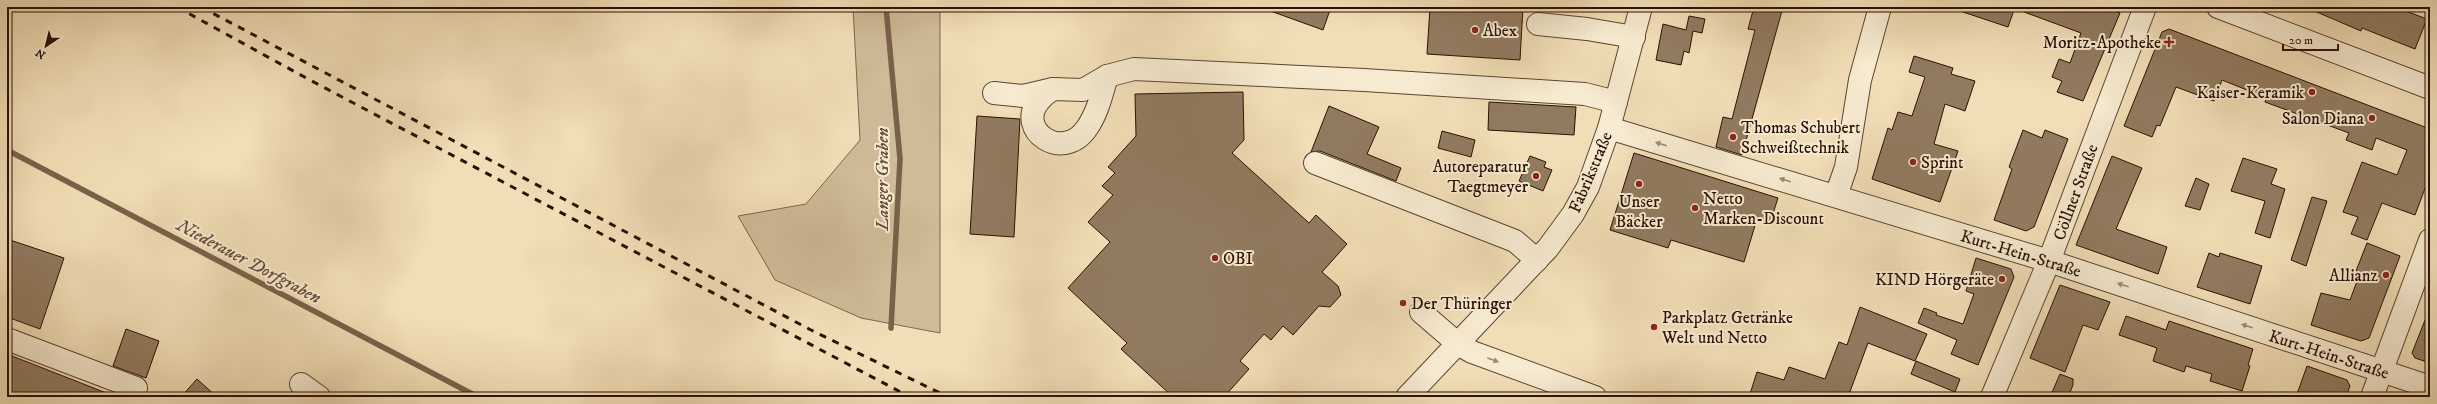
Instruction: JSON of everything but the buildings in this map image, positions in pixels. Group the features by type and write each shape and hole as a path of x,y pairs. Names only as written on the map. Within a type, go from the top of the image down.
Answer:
{"street":[{"name":"Fabrikstraße","path":"1407,397 1537,260 1573,214 1588,187 1613,114 1642,7"},
{"path":"1613,114 1637,70 1655,7"},
{"path":"1836,196 1846,167 1860,80 1880,7"},
{"name":"Cöllner Straße","path":"1992,397 2049,261 2145,7"},
{"path":"2218,7 2430,88"},
{"path":"1538,24 1587,29 1634,37"},
{"name":"Kurt-Hein-Straße","path":"994,93 1023,96 1053,89 1083,90 1107,76 1134,69 1364,80 1585,94 1613,114 1836,196 2049,261 2430,387"},
{"path":"1053,89 1038,102 1033,117 1038,135 1048,142 1061,144 1075,140 1086,129 1096,112 1107,76"},
{"path":"1315,162 1515,241 1537,260"},
{"path":"2372,397 2430,240"},
{"path":"1421,312 1458,344 1472,352 1581,395"},
{"path":"7,339 136,388"},
{"path":"302,384 318,397"}],"shaded area":[{"path":"853,7 940,7 940,333 861,318 775,280 738,216 806,204 860,140"}],"waterway":[{"name":"Langer Graben","path":"886,7 900,159 891,328"},
{"name":"Niederauer Dorfgraben","path":"7,150 478,397"}],"railway":[{"path":"177,7 308,79 910,397"},
{"path":"201,7 811,330 948,397"}],"place":[{"name":"Abex","path":"1475,30"},
{"name":"Moritz-Apotheke","path":"2169,42"},
{"name":"Kaiser-Keramik","path":"2312,92"},
{"name":"Salon Diana","path":"2372,118"},
{"name":"Thomas Schubert Schweißtechnik","path":"1733,137"},
{"name":"Sprint","path":"1913,162"},
{"name":"Autoreparatur Taegtmeyer","path":"1536,176"},
{"name":"Unser Bäcker","path":"1639,184"},
{"name":"Netto Marken-Discount","path":"1695,208"},
{"name":"OBI","path":"1215,258"},
{"name":"Allianz","path":"2386,275"},
{"name":"KIND Hörgeräte","path":"2002,279"},
{"name":"Der Thüringer","path":"1403,303"},
{"name":"Parkplatz Getränke Welt und Netto","path":"1654,327"}]}
